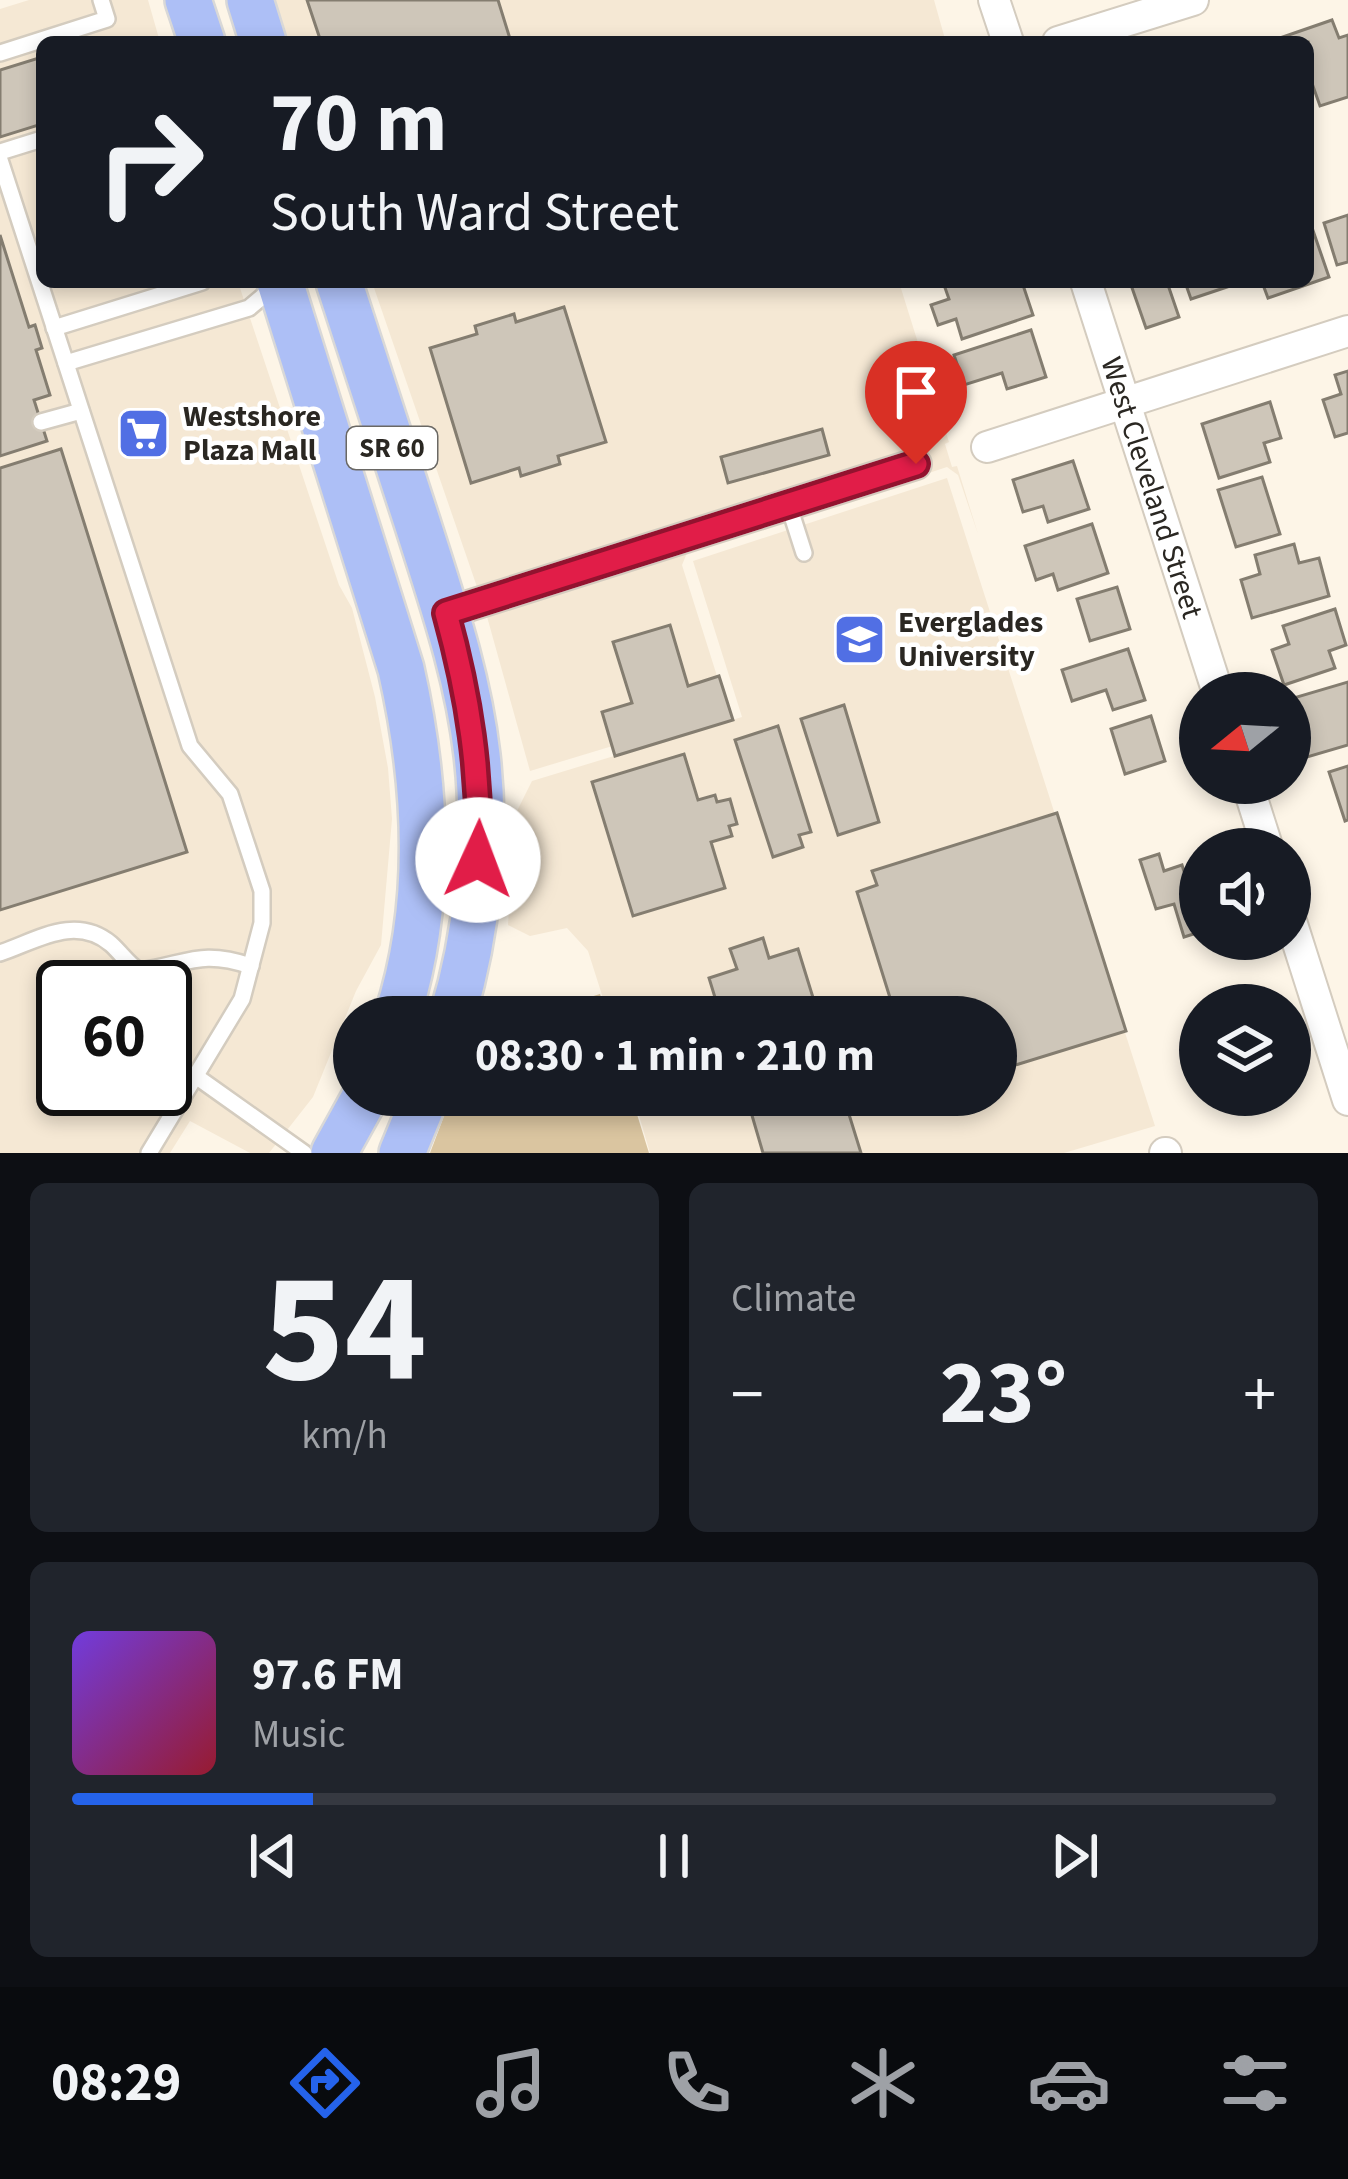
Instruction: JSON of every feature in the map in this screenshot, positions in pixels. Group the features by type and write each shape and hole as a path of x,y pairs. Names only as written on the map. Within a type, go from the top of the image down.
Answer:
{"main road":[{"path":"188,0 200,36"},
{"path":"250,0 261,36"},
{"name":"SR 60","path":"281,288 401,669 416,734 424,851 415,947 402,996"},
{"name":"SR 60","path":"341,288 446,613 470,710 480,798 475,905 458,996"},
{"path":"366,554 419,600 446,613"},
{"path":"424,851 432,926 453,996"},
{"path":"334,1153 354,1116"},
{"path":"402,1153 417,1116"}],"street":[{"path":"994,0 1006,36"},
{"path":"1077,36 1193,0"},
{"name":"West Cleveland Street","path":"1088,288 1211,672"},
{"path":"987,447 1348,331"},
{"path":"446,613 916,464"},
{"path":"1303,960 1348,1099"}],"lane":[{"path":"54,36 107,19 101,0"},
{"path":"0,53 36,42"},
{"path":"36,141 0,156 4,184 36,276"},
{"path":"40,288 190,746 230,794 262,891 262,923 242,999 149,1153"},
{"path":"54,328 180,288"},
{"path":"66,363 248,308 272,288"},
{"path":"41,422 81,410"},
{"path":"788,503 804,553"},
{"path":"0,953 51,931 77,930 110,943 139,971 203,955 251,966"},
{"path":"197,1077 304,1153"}],"shaded area":[{"name":"Westshore Plaza Mall","path":"29,0 148,0 158,36 36,36 36,288 240,288 339,585 352,608 388,768 392,819 381,945 354,996 333,996 333,1048 313,1097 269,1153 250,1153 190,1121 170,1153 0,1153 0,9"},
{"path":"275,0 934,0 944,36 287,36"},
{"path":"374,288 901,288 949,442 945,444 952,467 957,466 978,534 958,475 947,467 687,553 682,565 728,711 530,771 486,613"},
{"name":"Everglades University","path":"947,478 1155,1126 1064,1153 650,1153 639,1116 1017,1116 1017,996 602,996 588,951 567,928 530,936 508,925 515,815 532,781 742,717 693,561"},
{"path":"444,1116 638,1116 649,1153 430,1153"}],"building":[{"path":"307,0 498,0 509,36 319,36"},
{"path":"1332,20 1339,38 1348,35 1348,97 1320,106 1314,89 1314,36 1286,36"},
{"path":"36,59 36,126 0,137 0,70"},
{"path":"1348,215 1348,262 1337,265 1324,223"},
{"path":"1314,233 1329,277 1314,282"},
{"path":"0,235 29,327 35,325 42,348 36,350 50,395 34,400 47,441 0,456"},
{"path":"945,288 1024,288 1033,315 962,339 956,319 938,325 931,305 949,299"},
{"path":"1132,288 1169,288 1179,317 1146,328"},
{"path":"1187,288 1224,288 1191,299"},
{"path":"1264,288 1297,288 1268,298"},
{"path":"564,307 606,442 558,456 560,464 521,476 519,468 471,483 430,348 477,334 475,326 514,314 516,322"},
{"path":"1031,330 1046,377 1007,389 1002,373 964,385 954,355"},
{"path":"1348,371 1348,433 1335,437 1323,400 1341,394 1335,375"},
{"path":"1270,402 1281,438 1264,443 1270,462 1219,478 1202,424"},
{"path":"822,429 829,455 728,483 721,457"},
{"path":"61,449 187,852 0,910 0,468"},
{"path":"1073,461 1089,509 1048,522 1043,506 1023,512 1013,480"},
{"path":"1262,477 1280,534 1236,547 1218,490"},
{"path":"1092,524 1108,573 1058,590 1053,574 1036,580 1025,546"},
{"path":"1294,544 1299,563 1319,558 1329,596 1252,618 1241,580 1260,574 1255,555"},
{"path":"1117,587 1130,629 1090,641 1077,599"},
{"path":"1335,609 1346,645 1329,651 1335,668 1311,676 1311,672 1280,672 1272,650 1289,644 1283,626"},
{"path":"670,625 688,686 719,676 733,720 615,756 602,712 632,703 613,642"},
{"path":"1128,649 1145,700 1113,710 1106,690 1072,701 1062,670"},
{"path":"1348,682 1348,745 1311,756 1311,693"},
{"path":"844,705 879,822 838,835 801,719"},
{"path":"1151,716 1165,761 1125,774 1111,729"},
{"path":"778,726 811,832 799,835 803,847 773,857 735,740"},
{"path":"684,754 698,800 715,795 717,802 730,799 737,824 729,826 732,836 711,842 725,888 633,916 592,782"},
{"path":"1348,766 1348,820 1345,821 1329,772"},
{"path":"1057,813 1126,1031 1017,1065 1017,996 889,996 857,892 877,885 872,871"},
{"path":"1159,854 1164,871 1179,866 1179,920 1174,904 1156,909 1140,860"},
{"path":"763,938 769,958 798,949 813,996 715,996 709,978 737,969 730,949"},
{"path":"752,1116 850,1116 861,1153 763,1153"}],"place":[{"name":"Westshore Plaza Mall","path":"144,433"},
{"name":"Everglades University","path":"859,639"}],"route":[{"path":"478,860 477,756 446,613 916,464"}]}
